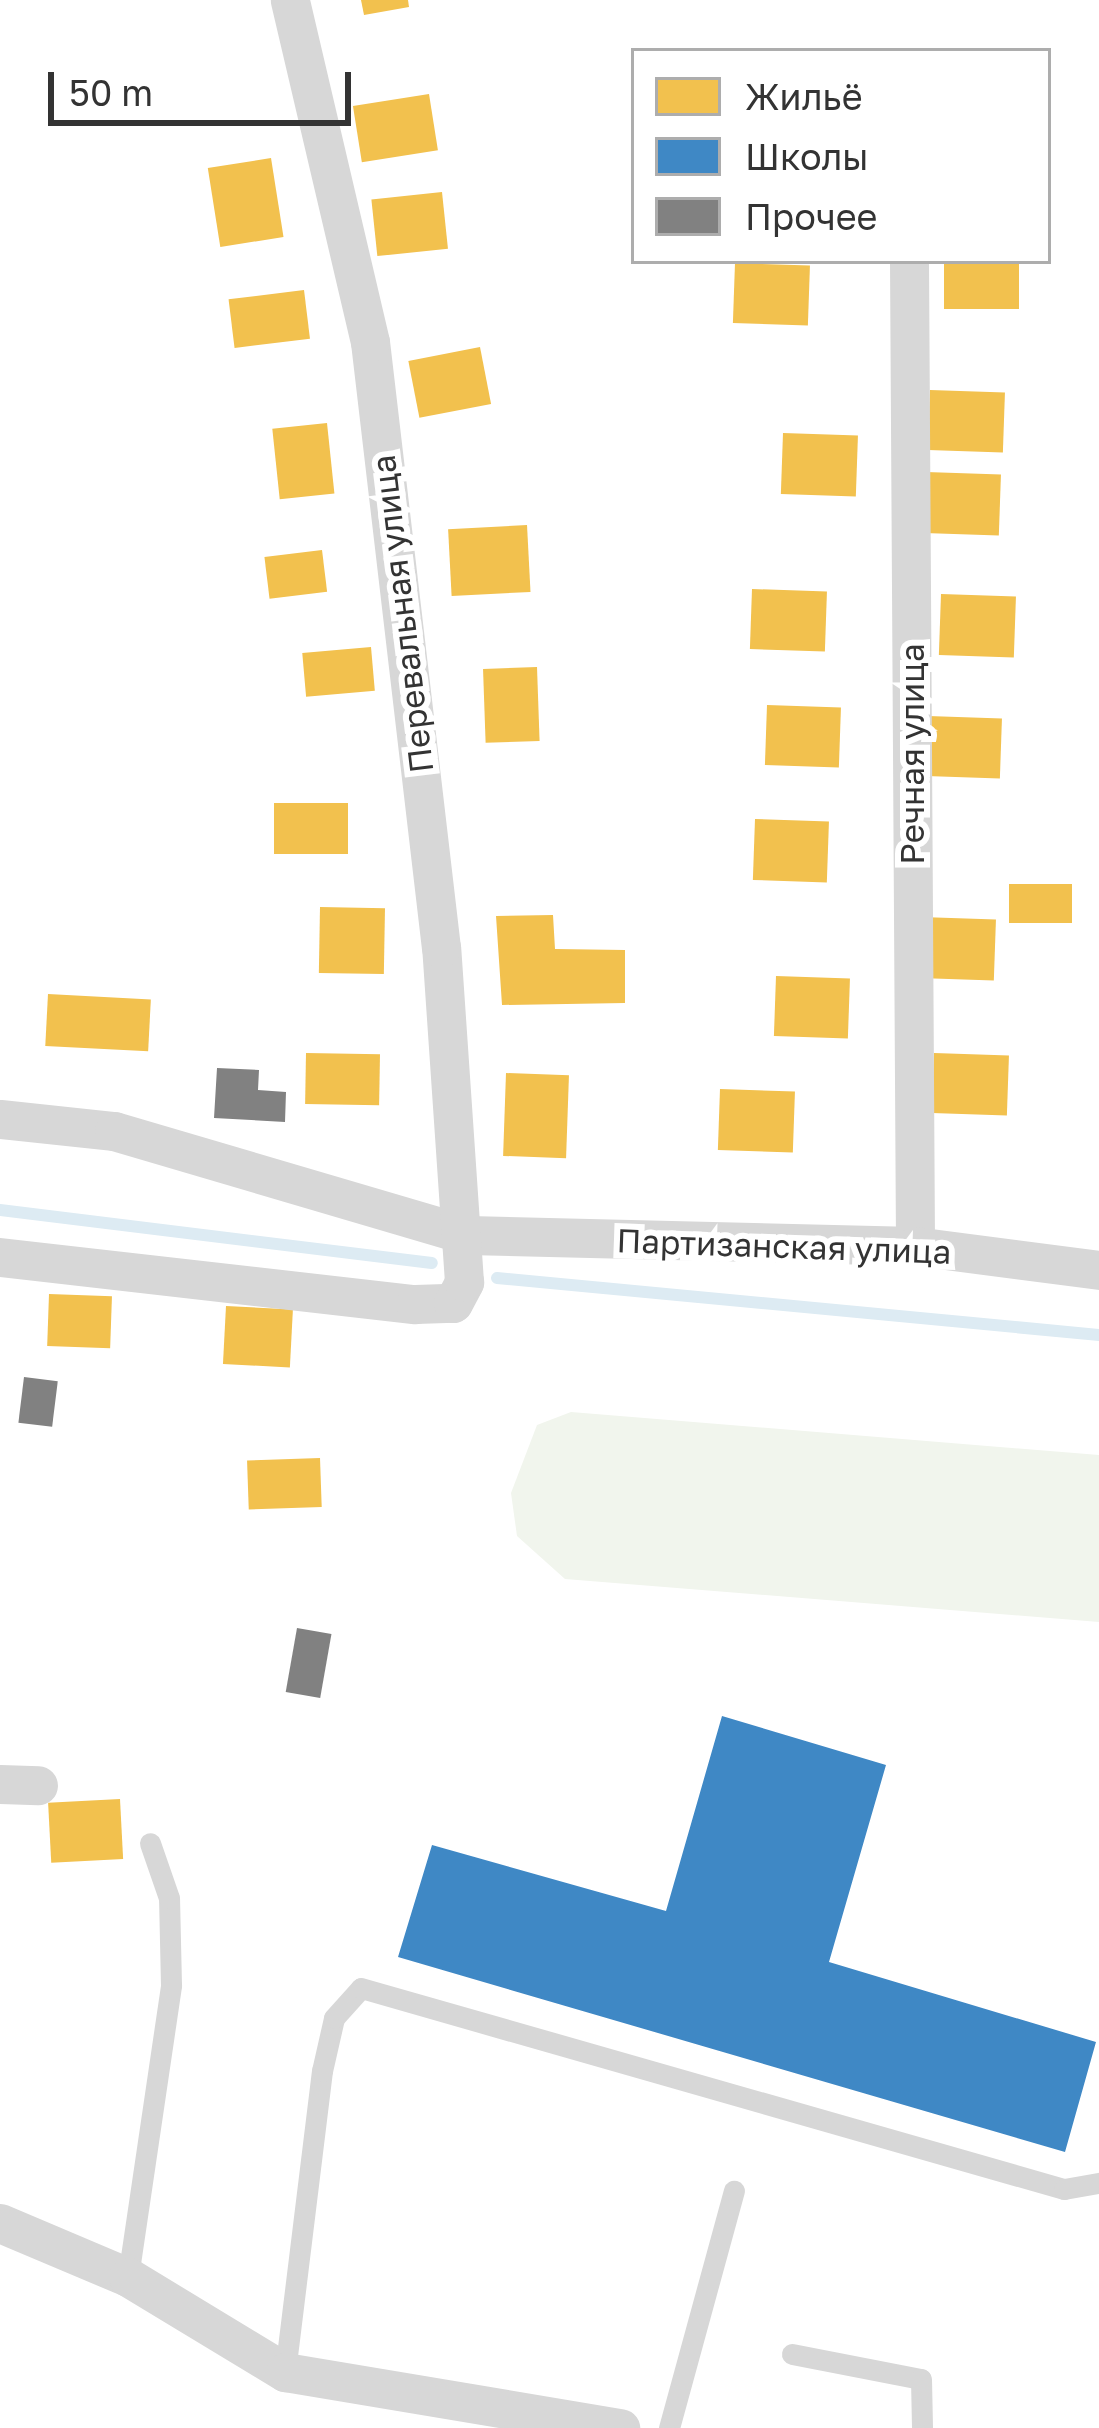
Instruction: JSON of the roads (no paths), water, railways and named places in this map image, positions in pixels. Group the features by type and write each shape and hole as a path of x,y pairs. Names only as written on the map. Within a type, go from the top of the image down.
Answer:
{"street":[{"name":"Перевальная улица","path":"290,0 370,342 468,1235"},
{"name":"Речная улица","path":"909,264 915,1246"},
{"name":"Партизанская улица","path":"0,1119 114,1132 468,1235 915,1246 1099,1270"},
{"path":"0,1257 453,1303 468,1235"},
{"path":"0,2223 128,2276 285,2372 620,2428"}],"lane":[{"path":"128,2276 171,1985 169,1898 150,1843"},
{"path":"285,2372 322,2071 334,2018 361,1988 1064,2189 1099,2183"},
{"path":"669,2428 734,2191"},
{"path":"792,2354 920,2379 922,2428"}],"waterway":[{"path":"0,1210 432,1263"},
{"path":"497,1278 1099,1335"}]}
